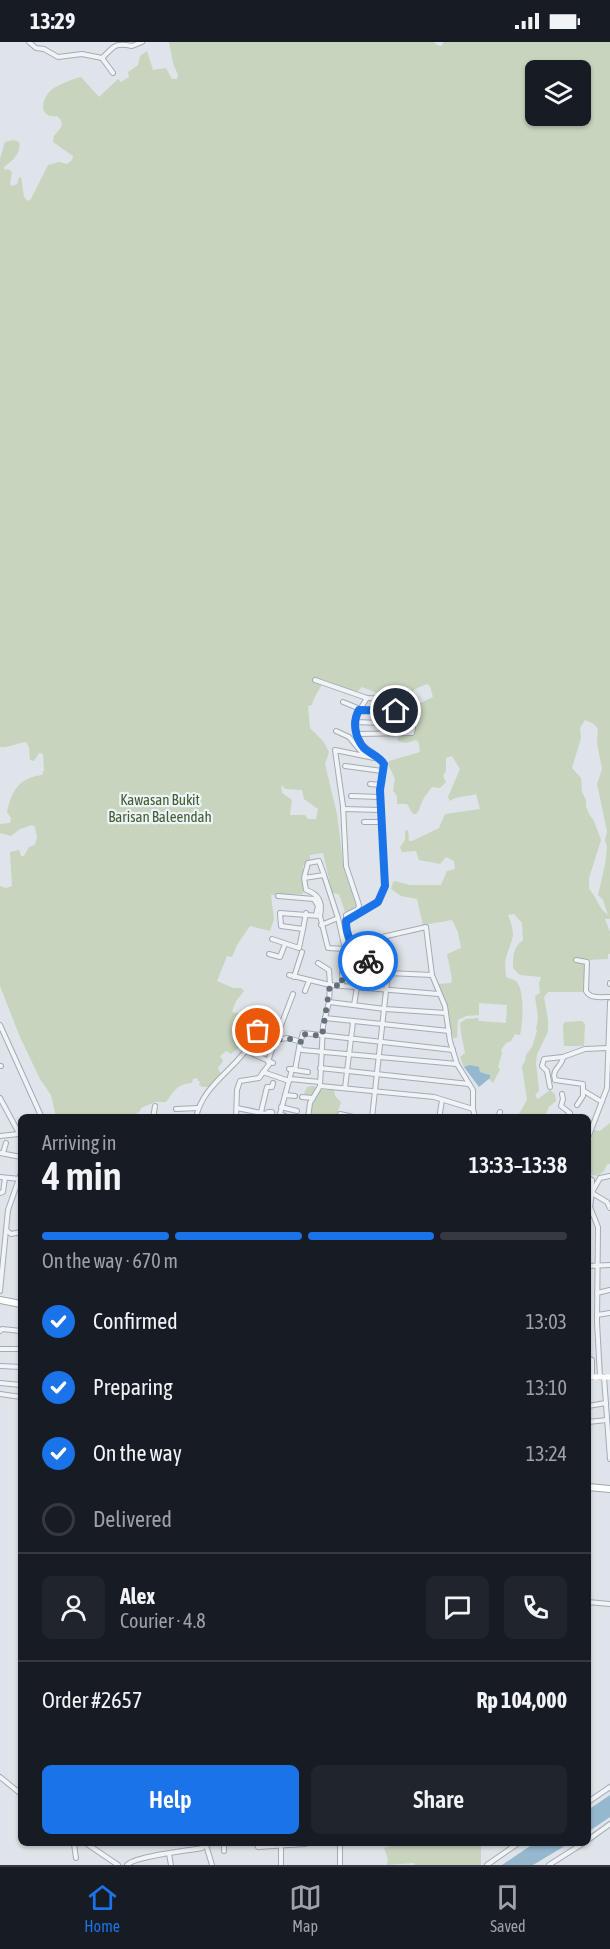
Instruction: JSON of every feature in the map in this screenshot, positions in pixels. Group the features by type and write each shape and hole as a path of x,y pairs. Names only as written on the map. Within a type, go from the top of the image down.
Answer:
{"main road":[{"path":"0,1300 18,1303"},
{"path":"591,1487 610,1489"}],"street":[{"path":"30,42 36,48 44,49 58,57 85,54 102,58 113,73"},
{"path":"102,58 117,44 123,42 132,46 141,42"},
{"path":"315,680 367,698 402,699 412,732 357,734"},
{"path":"346,921 373,906 383,894 385,886 380,797 384,764 365,748 357,734 354,722 367,698"},
{"path":"342,702 360,710 406,711"},
{"path":"354,722 411,724"},
{"path":"336,731 349,737 365,756"},
{"path":"380,759 334,750 343,808 346,866 359,905 358,909 346,915 350,942 373,966 388,973 432,975"},
{"path":"345,766 382,771"},
{"path":"370,784 380,785"},
{"path":"351,796 380,797"},
{"path":"343,808 381,810"},
{"path":"364,822 381,822"},
{"path":"318,915 322,907 321,901 306,890 304,878 306,866 312,861 320,861 345,949"},
{"path":"304,878 324,876"},
{"path":"278,896 314,899 318,906 318,915 328,948 345,949 367,960"},
{"path":"322,907 333,903"},
{"path":"303,929 281,926 280,913 318,915"},
{"path":"272,939 298,948 306,914"},
{"path":"321,925 338,918"},
{"path":"354,946 365,941 426,927 432,975 446,1013 457,1064 473,1090 474,1114"},
{"path":"269,954 279,958 285,944"},
{"path":"302,952 291,976 330,985 440,994"},
{"path":"576,960 587,962 586,991 588,994 610,997"},
{"path":"342,986 343,962"},
{"path":"309,1114 309,1106 320,1084 322,1036 329,1002 329,970 318,963"},
{"path":"342,973 373,966"},
{"path":"372,1114 388,990 388,973"},
{"path":"305,991 309,981"},
{"path":"354,1005 357,987"},
{"path":"236,1114 237,1090 240,1081 259,1077 270,1062 275,1040 293,994"},
{"path":"329,1002 446,1013"},
{"path":"591,1131 603,1102 609,1078 610,1002"},
{"path":"325,1018 383,1026 449,1031"},
{"path":"197,1114 209,1089 247,1051 263,1022 279,1030"},
{"path":"345,1088 352,1022"},
{"path":"0,1025 40,1114"},
{"path":"280,1114 303,1034 453,1050"},
{"path":"275,1040 286,1038 301,1042"},
{"path":"252,1042 272,1050"},
{"path":"299,1048 379,1058 457,1064"},
{"path":"550,1086 547,1071 542,1067 547,1057 563,1056 585,1049 608,1048"},
{"path":"247,1051 270,1062"},
{"path":"563,1056 562,1063 554,1073 555,1079 561,1082 582,1084 584,1091 577,1105"},
{"path":"320,1068 470,1084"},
{"path":"292,1069 308,1072"},
{"path":"263,1072 290,1080 442,1100 473,1109"},
{"path":"261,1112 267,1087 272,1087 273,1083"},
{"path":"584,1091 603,1102"},
{"path":"562,1094 564,1099 561,1107 570,1112 569,1114"},
{"path":"285,1095 295,1096"},
{"path":"302,1096 313,1098"},
{"path":"440,1113 442,1100"},
{"path":"1,1101 18,1132"},
{"path":"154,1114 155,1106"},
{"path":"281,1107 297,1111"},
{"path":"176,1109 198,1108"},
{"path":"237,1108 266,1114"},
{"path":"0,1136 18,1136"},
{"path":"6,1143 1,1153 18,1156"},
{"path":"592,1193 600,1178 610,1176"},
{"path":"0,1193 3,1192 2,1177 18,1179"},
{"path":"591,1180 591,1200"},
{"path":"0,1291 4,1231 18,1184"},
{"path":"14,1193 18,1194"},
{"path":"592,1193 610,1205"},
{"path":"591,1210 598,1227 597,1315 610,1458"},
{"path":"591,1266 610,1264"},
{"path":"597,1293 610,1290"},
{"path":"597,1315 610,1313"},
{"path":"0,1331 18,1331"},
{"path":"0,1349 18,1349"},
{"path":"0,1366 18,1367"},
{"path":"0,1383 18,1385"},
{"path":"0,1394 18,1397"},
{"path":"591,1406 606,1403"},
{"path":"591,1422 607,1420"},
{"path":"591,1602 610,1604"},
{"path":"0,1777 18,1792"},
{"path":"591,1800 610,1787"},
{"path":"591,1838 610,1824"},
{"path":"74,1846 76,1858"},
{"path":"90,1846 118,1865"},
{"path":"127,1865 131,1861 204,1846"},
{"path":"207,1846 212,1865"},
{"path":"224,1846 224,1851"},
{"path":"258,1846 281,1846 282,1865"},
{"path":"340,1846 340,1865"},
{"path":"488,1865 514,1846"},
{"path":"549,1865 579,1846"},
{"path":"170,1854 171,1865"}],"green space":[{"name":"Kawasan Bukit Barisan Baleendah","path":"169,42 434,42 441,46 444,42 610,42 610,919 605,919 610,932 610,954 608,954 608,959 588,960 585,963 583,992 548,992 544,997 548,1032 537,1054 539,1090 535,1096 538,1099 550,1090 555,1094 556,1101 546,1114 519,1114 527,1100 522,1066 537,1031 538,1016 535,996 540,993 541,977 520,975 513,968 515,949 523,940 522,923 514,914 508,915 513,933 505,960 506,977 516,981 521,992 521,1030 520,1035 515,1034 501,1050 498,1067 500,1069 493,1083 489,1079 490,1075 480,1072 479,1067 464,1067 460,1057 465,1053 460,1023 466,1019 478,1018 479,1021 506,1023 507,1005 479,1003 479,1015 466,1016 458,1020 457,1038 453,1038 445,1001 438,984 451,983 447,954 461,948 458,932 452,920 423,925 417,899 401,896 391,889 395,881 409,885 441,885 447,871 455,869 454,861 446,857 440,864 419,860 416,851 402,852 400,847 405,840 405,831 408,830 409,841 412,841 439,828 445,814 480,809 476,794 450,801 448,797 460,769 452,756 446,758 446,771 443,776 446,782 440,788 432,787 416,814 413,814 407,804 397,804 397,796 393,791 395,779 388,764 389,761 420,752 419,743 416,740 406,743 398,741 398,737 414,733 410,708 433,697 430,686 427,684 415,689 410,695 391,696 362,687 357,692 323,682 312,705 308,706 310,728 323,741 329,752 325,764 337,814 344,870 356,905 345,912 339,894 332,893 323,853 310,855 310,859 303,866 303,894 271,895 274,919 270,931 250,926 232,957 227,956 217,981 244,991 236,1001 232,1012 242,1014 247,1026 240,1038 239,1047 231,1054 226,1051 220,1056 223,1061 218,1068 221,1074 212,1087 203,1087 199,1085 200,1081 197,1078 193,1079 192,1083 176,1089 166,1102 155,1102 141,1108 136,1114 55,1114 51,1095 40,1079 20,1037 0,986 0,886 6,888 12,886 10,852 19,850 21,856 24,856 29,847 35,845 37,837 35,827 32,825 20,829 11,836 0,833 0,824 10,823 11,818 7,812 11,797 18,786 28,779 42,775 44,770 43,754 39,753 34,761 30,760 29,747 26,742 0,747 0,159 5,142 13,140 19,142 18,153 4,167 5,170 12,172 10,184 12,186 17,184 21,177 24,197 28,201 48,165 59,162 67,164 73,156 53,142 54,136 62,126 57,116 50,116 44,110 44,101 50,91 81,77 99,97 118,79 121,82 129,77 128,72 138,65 140,56 147,51 153,70 166,68 172,79 177,79 178,75","holes":["585,720 594,724 598,729 597,743 602,769 597,784 607,831 605,865 598,895 603,900 608,915 589,889 589,878 601,840 586,806 581,778 572,768 581,738 580,728","281,785 286,789 302,790 304,799 318,809 316,819 308,819 305,815 290,815 292,800 282,793"]},
{"path":"582,1021 585,1024 584,1046 564,1046 563,1025 565,1022"},
{"path":"307,1087 334,1090 335,1096 341,1102 337,1114 305,1114 309,1099 304,1093"},
{"path":"610,1123 610,1164 607,1164 604,1171 597,1176 591,1175 591,1142 594,1130 600,1131"},
{"path":"392,1846 481,1846 481,1865 415,1865 414,1863 387,1865 388,1859 384,1848"}],"water":[{"path":"470,1065 479,1067 480,1072 490,1075 490,1078 479,1087 464,1067"},
{"path":"610,1795 610,1817 591,1830 591,1808"},
{"path":"530,1846 565,1846 533,1865 502,1865"}],"way so far":[{"path":"258,1031 264,1022 279,1030 275,1040 286,1038 301,1042 303,1034 322,1036 330,985 342,986 342,973 373,966 368,961"}],"route":[{"path":"368,961 350,942 346,921 378,902 385,886 380,790 384,764 362,745 356,733 354,719 359,710 396,711"}]}
